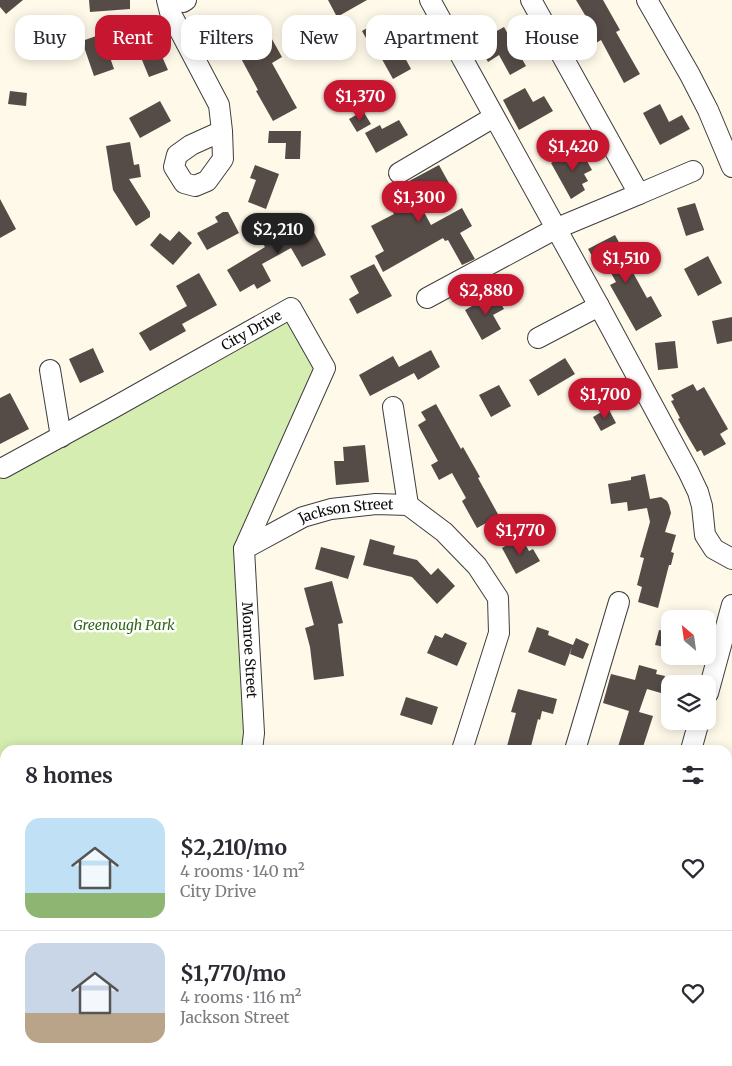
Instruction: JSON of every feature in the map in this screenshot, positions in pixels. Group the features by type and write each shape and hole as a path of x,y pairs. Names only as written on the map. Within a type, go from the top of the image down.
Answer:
{"street":[{"path":"167,0 170,12 220,105 222,132"},
{"path":"179,0 182,2 186,0"},
{"path":"430,0 688,471 702,506 706,535 714,549 732,558"},
{"path":"531,0 639,194"},
{"path":"647,0 703,101 732,167"},
{"path":"399,173 494,117"},
{"path":"427,298 555,228 693,172"},
{"path":"538,338 599,306"},
{"name":"City Drive","path":"3,468 291,308 325,368 244,549"},
{"path":"50,370 61,437"},
{"path":"393,407 408,505"},
{"name":"Jackson Street","path":"244,549 303,517 331,509 376,504 408,505 444,532 477,566 498,598 499,632 464,745"},
{"name":"Monroe Street","path":"244,549 254,733 253,745"},
{"path":"576,745 619,602"},
{"path":"713,675 732,605"},
{"path":"692,745 697,730"}],"green space":[{"name":"Greenough Park","path":"291,308 325,368 244,549 252,745 0,745 0,472"}],"building":[{"path":"0,0 23,0 6,14 0,7"},
{"path":"89,0 130,0 130,9 90,12"},
{"path":"328,0 367,0 341,15 336,15"},
{"path":"576,0 603,0 620,30 616,32 640,74 624,83 601,40 597,42 597,15 585,15"},
{"path":"504,27 507,32 507,60 523,60 526,66 510,75 499,55 497,56 497,31"},
{"path":"366,29 366,38 362,31"},
{"path":"95,36 95,60 111,60 114,69 94,76 85,50 85,40"},
{"path":"272,39 282,57 272,63 297,108 273,121 256,91 258,90 242,60 272,60"},
{"path":"142,60 164,60 168,70 149,77"},
{"path":"382,60 406,60 411,69 393,79"},
{"path":"525,88 533,102 544,96 553,111 519,130 503,100"},
{"path":"10,91 27,93 26,106 8,104"},
{"path":"160,101 171,121 140,138 129,118"},
{"path":"660,104 669,122 682,115 690,129 660,145 643,113"},
{"path":"363,111 371,124 357,132 349,119"},
{"path":"399,120 408,135 376,153 365,133 380,125 382,129"},
{"path":"269,131 301,131 300,159 285,159 286,143 268,143"},
{"path":"130,142 134,165 139,164 141,177 129,179 150,212 150,217 136,226 113,190 106,146"},
{"path":"579,147 592,170 584,174 588,181 582,184 585,190 571,199 551,163"},
{"path":"255,165 279,174 266,209 248,202 256,180 250,178"},
{"path":"439,165 450,185 419,203 431,225 462,208 472,226 460,233 475,259 462,265 448,240 445,241 443,238 383,272 375,256 384,251 371,226 394,214 383,195"},
{"path":"0,199 16,229 0,238"},
{"path":"695,203 704,230 686,236 677,208"},
{"path":"223,212 228,212 239,233 207,250 197,233 218,222 215,217"},
{"path":"307,219 326,255 302,267 291,248 262,264 271,281 257,289 254,284 240,292 227,270 265,247 262,242"},
{"path":"179,231 192,243 173,265 150,245 160,233 170,241"},
{"path":"615,235 628,259 626,260 647,298 651,296 662,316 636,331 610,285 616,282 603,259 596,263 588,249"},
{"path":"708,256 722,283 698,296 684,269"},
{"path":"374,264 392,296 357,314 349,299 359,293 350,276"},
{"path":"199,273 217,305 182,324 186,331 150,351 139,333 187,306 176,286"},
{"path":"495,293 504,309 493,315 501,329 482,340 465,310"},
{"path":"732,317 732,341 717,344 712,321"},
{"path":"675,341 678,368 658,370 655,343"},
{"path":"93,348 104,372 80,383 69,359"},
{"path":"431,350 440,367 418,380 414,373 370,396 359,375 393,356 399,367"},
{"path":"565,358 575,374 538,396 529,380"},
{"path":"693,384 697,391 704,387 728,429 720,434 726,444 704,456 701,450 697,452 678,419 680,418 671,401 674,400 671,395"},
{"path":"499,385 511,406 491,417 479,395"},
{"path":"10,393 29,429 0,444 0,398"},
{"path":"436,404 461,449 463,447 480,477 478,478 499,516 477,528 462,501 466,498 452,473 439,480 431,465 438,461 418,425 426,420 421,412"},
{"path":"608,408 616,423 601,431 593,417"},
{"path":"365,445 369,482 336,485 334,461 344,461 343,447"},
{"path":"645,474 650,499 661,497 669,505 671,513 665,532 676,535 671,552 674,553 658,608 638,602 642,587 637,585 644,558 640,557 650,522 647,508 628,511 627,502 611,504 608,484 631,480 631,477"},
{"path":"521,537 529,551 533,549 540,561 516,574 502,548"},
{"path":"370,539 395,546 393,554 417,560 431,575 438,568 455,586 437,604 412,577 363,565"},
{"path":"321,547 355,556 348,579 315,569"},
{"path":"332,581 343,623 338,624 344,676 314,680 310,647 305,628 314,625 304,588"},
{"path":"537,627 549,631 548,635 573,645 576,638 589,644 583,659 570,654 572,647 565,666 528,652"},
{"path":"659,630 661,630 661,646 655,645"},
{"path":"445,633 467,643 457,666 427,653 435,635 442,638"},
{"path":"639,665 657,670 656,674 661,675 661,693 647,689 639,712 653,716 644,745 619,745 629,711 603,703 611,674 635,680"},
{"path":"518,689 557,699 553,714 542,711 531,745 507,745 516,713 511,712"},
{"path":"406,697 438,707 432,725 400,715"}]}
